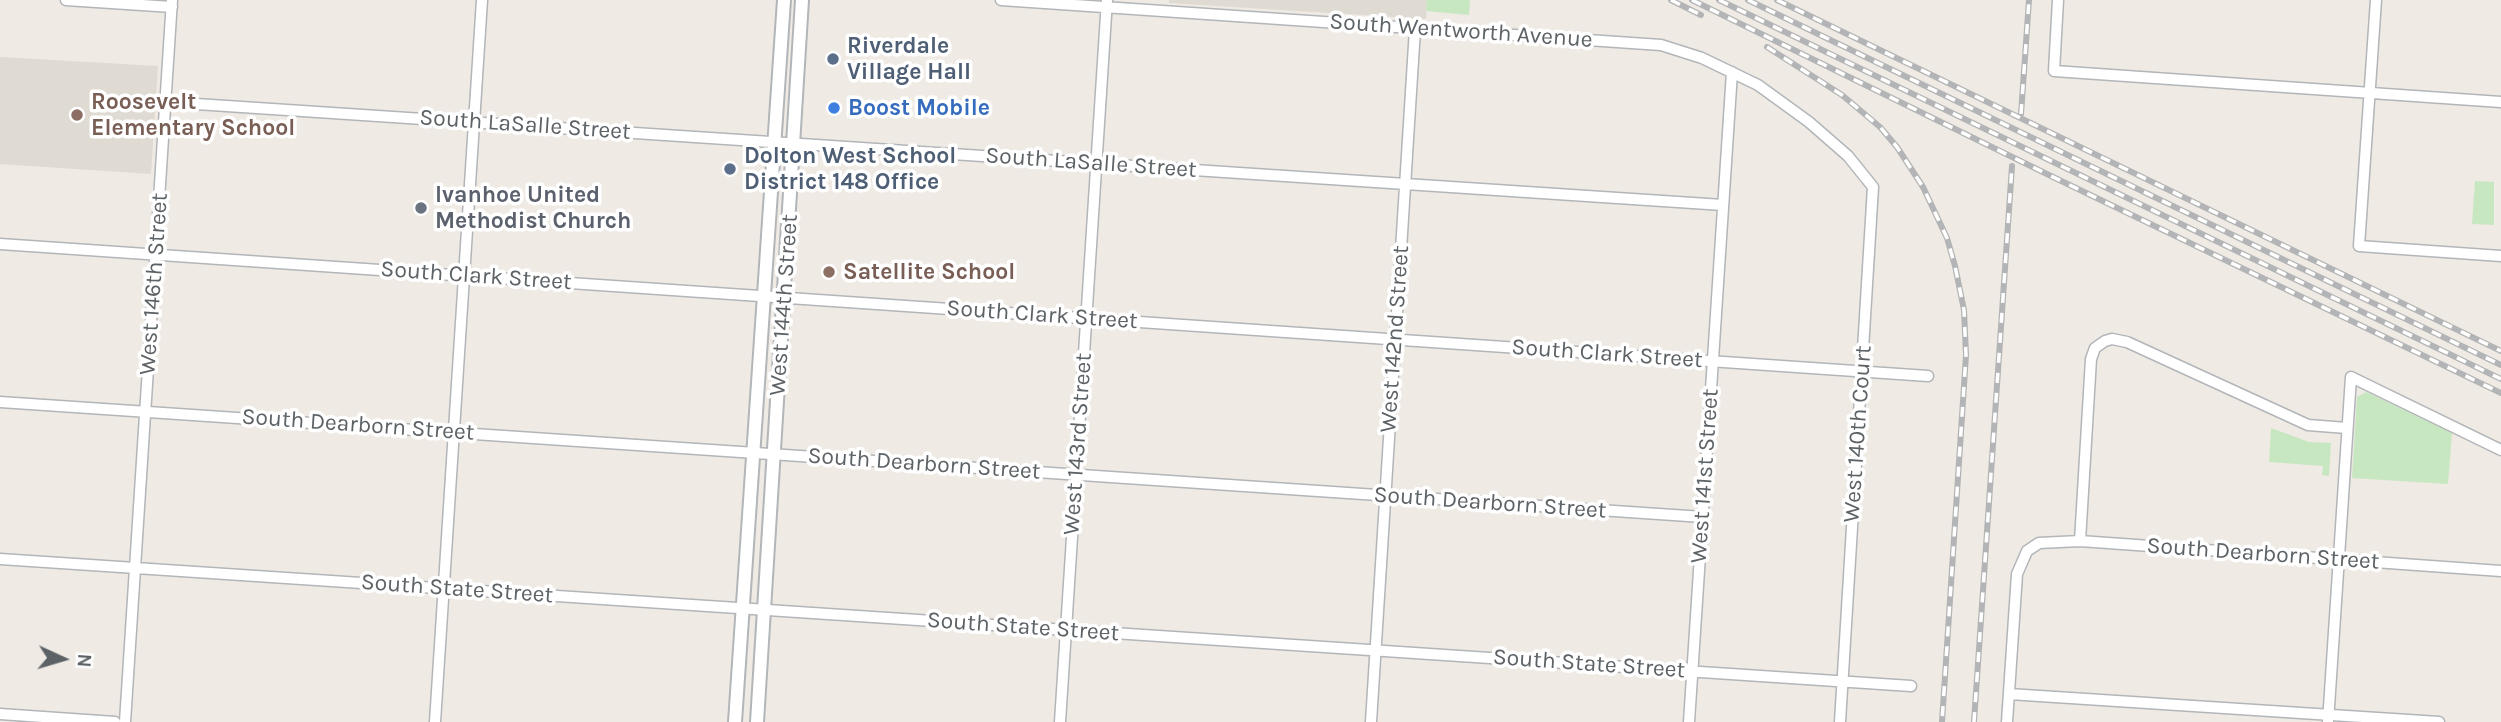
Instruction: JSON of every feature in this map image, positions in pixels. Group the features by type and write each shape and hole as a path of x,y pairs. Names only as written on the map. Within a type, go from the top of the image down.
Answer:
{"street":[{"path":"66,0 172,3"},
{"path":"435,722 482,0"},
{"name":"West 144th Street","path":"735,722 784,0"},
{"name":"West 144th Street","path":"757,722 802,0"},
{"name":"South Wentworth Avenue","path":"1001,0 1107,4 1415,29 1661,45 1680,49 1758,85 1809,122 1848,156 1873,187"},
{"path":"2058,0 2054,71 2501,102"},
{"path":"2376,0 2359,246 2501,256"},
{"name":"West 146th Street","path":"125,722 172,3"},
{"name":"West 143rd Street","path":"1060,722 1107,4"},
{"name":"West 142nd Street","path":"1371,722 1415,29"},
{"name":"West 141st Street","path":"1689,722 1732,72"},
{"name":"South LaSalle Street","path":"166,102 1723,205"},
{"name":"West 140th Court","path":"1840,722 1873,187"},
{"name":"South Clark Street","path":"0,244 1927,376"},
{"path":"2080,541 2091,359 2095,348 2105,341 2112,339 2127,342 2308,425 2347,428"},
{"path":"2329,718 2351,377 2501,450"},
{"name":"South Dearborn Street","path":"0,402 1703,517"},
{"name":"South Dearborn Street","path":"2009,694 2017,574 2027,551 2039,543 2080,541 2501,571"},
{"name":"South State Street","path":"0,559 1911,686"},
{"path":"2007,722 2009,694 2329,718 2439,722"},
{"path":"0,714 115,722"}],"shaded area":[{"path":"1169,0 1427,0 1426,19 1169,3"},
{"name":"Roosevelt Elementary School","path":"0,57 158,66 151,174 0,164"}],"green space":[{"path":"1427,0 1470,0 1469,15 1426,11"},
{"path":"2475,181 2494,182 2494,225 2472,224"},
{"path":"2366,392 2452,433 2448,484 2352,478 2357,397"},
{"path":"2271,428 2309,442 2331,443 2329,476 2322,475 2323,466 2269,462"}],"railway":[{"path":"1671,0 1701,15"},
{"path":"1692,0 2501,393"},
{"path":"1719,0 2501,379"},
{"path":"1748,0 2501,365"},
{"path":"1777,0 2501,351"},
{"path":"2021,114 2029,0"},
{"path":"1767,47 1842,95 1880,127 1897,147 1923,187 1947,238 1955,266 1964,310 1966,355 1942,722"},
{"path":"1974,722 2012,166"}],"place":[{"name":"Riverdale Village Hall","path":"833,59"},
{"name":"Boost Mobile","path":"834,108"},
{"name":"Roosevelt Elementary School","path":"77,115"},
{"name":"Dolton West School District 148 Office","path":"730,169"},
{"name":"Ivanhoe United Methodist Church","path":"421,208"},
{"name":"Satellite School","path":"829,272"}]}
